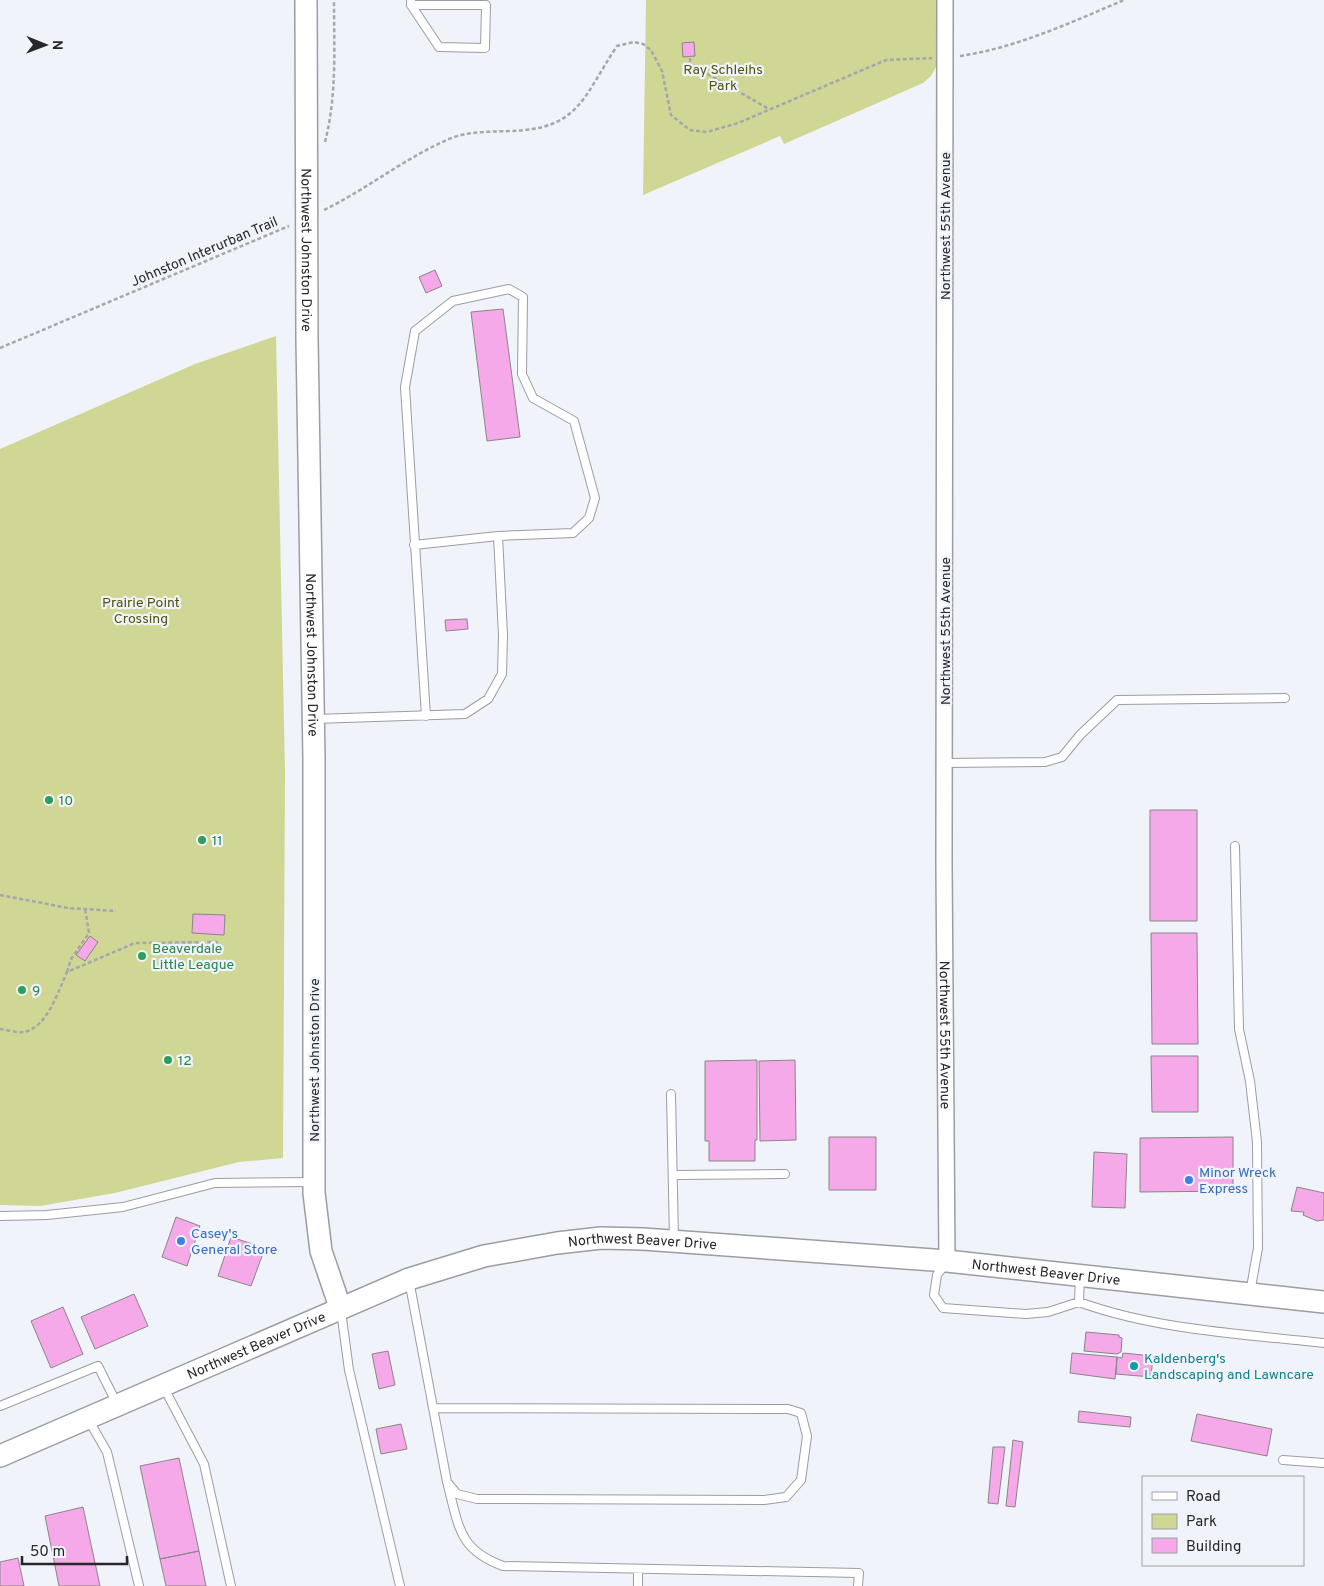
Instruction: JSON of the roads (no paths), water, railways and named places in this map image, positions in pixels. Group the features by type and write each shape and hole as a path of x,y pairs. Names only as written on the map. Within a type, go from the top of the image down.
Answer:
{"main road":[{"name":"Northwest Johnston Drive","path":"306,0 314,214 314,1182 316,1223 321,1251 340,1307"},
{"name":"Northwest Beaver Drive","path":"0,1456 409,1278 484,1256 556,1243 601,1238 643,1239 947,1261 1324,1302"}],"street":[{"name":"Northwest 55th Avenue","path":"945,0 944,763 947,1261"}],"lane":[{"path":"411,2 486,5 485,48 439,47 411,2"},
{"path":"414,545 498,536 573,533 589,518 595,498 574,421 533,398 522,374 523,297 509,289 453,301 415,331 405,387 414,545 426,716"},
{"path":"314,720 465,714 488,699 502,674 503,636 498,536"},
{"path":"944,763 1045,762 1062,757 1080,735 1117,700 1285,698"},
{"path":"1235,846 1239,1029 1250,1081 1257,1142 1258,1248 1250,1293"},
{"path":"671,1094 674,1242"},
{"path":"673,1175 785,1174"},
{"path":"0,1216 47,1215 123,1207 215,1183 314,1182"},
{"path":"947,1261 937,1275 934,1295 943,1308 1026,1314 1048,1312 1079,1302 1114,1315 1231,1333 1324,1343"},
{"path":"1079,1302 1080,1275"},
{"path":"409,1278 447,1482 460,1533 472,1549 485,1560 503,1566 858,1573 858,1586"},
{"path":"340,1307 349,1370 400,1586"},
{"path":"0,1406 98,1366 117,1404"},
{"path":"162,1384 204,1464 231,1586"},
{"path":"434,1408 788,1409 801,1413 807,1436 801,1480 786,1497 764,1500 477,1499 457,1494 447,1482"},
{"path":"87,1417 107,1452 138,1586"},
{"path":"1283,1460 1324,1463"},
{"path":"638,1570 638,1586"}],"place":[{"name":"10","path":"49,800"},
{"name":"11","path":"202,840"},
{"name":"Beaverdale Little League","path":"142,956"},
{"name":"9","path":"22,990"},
{"name":"12","path":"168,1060"},
{"name":"Minor Wreck Express","path":"1189,1180"},
{"name":"Casey's General Store","path":"181,1241"},
{"name":"Kaldenberg's Landscaping and Lawncare","path":"1134,1366"}],"park label":[{"name":"Ray Schleihs Park","path":"723,78"},
{"name":"Prairie Point Crossing","path":"141,610"}]}
